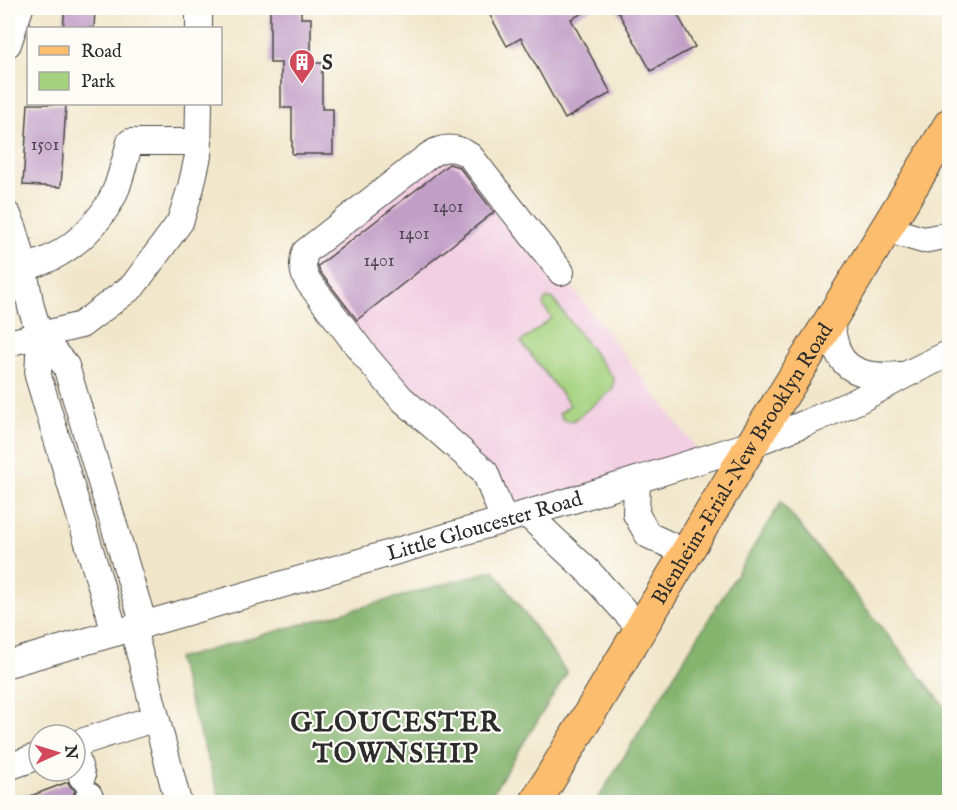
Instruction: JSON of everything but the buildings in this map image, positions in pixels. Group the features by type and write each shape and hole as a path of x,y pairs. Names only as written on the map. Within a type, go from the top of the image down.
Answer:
{"main road":[{"name":"Blenheim-Erial-New Brooklyn Road","path":"536,802 752,444 950,124"}],"street":[{"path":"8,44 20,8"},
{"path":"199,8 199,27"},
{"path":"8,343 81,325 133,286 180,222 198,156 199,105"},
{"path":"16,270 60,253 78,240 102,216 117,188 130,142 199,142"},
{"path":"561,272 470,156 450,148 438,150 428,156 305,252 303,260 303,272 308,282 401,398 485,472 515,517 589,572 641,629"},
{"path":"8,215 20,250 16,270 40,336 38,376 78,508 131,629"},
{"path":"886,229 923,240 950,235"},
{"path":"831,319 839,355 849,365 863,374 880,377 905,375"},
{"path":"40,336 66,366 106,499 131,629 178,802"},
{"name":"Little Gloucester Road","path":"8,664 515,517 752,444 857,401 950,353"},
{"path":"637,480 636,514 648,535 687,553"},
{"path":"78,508 106,499"},
{"path":"87,740 156,718"},
{"path":"8,767 27,760"}],"shaded area":[{"path":"433,152 470,156 705,459 504,520 485,472 401,398 303,269"}],"green space":[{"path":"552,298 614,379 610,392 573,421 564,420 559,414 570,405 521,342 552,318 543,304 546,299"},
{"path":"781,502 949,712 949,802 596,802"},
{"path":"494,570 567,673 487,802 221,802 177,659"}],"place":[{"name":"S","path":"302,85"}],"district":[{"name":"GLOUCESTER TOWNSHIP","path":"396,738"}]}
